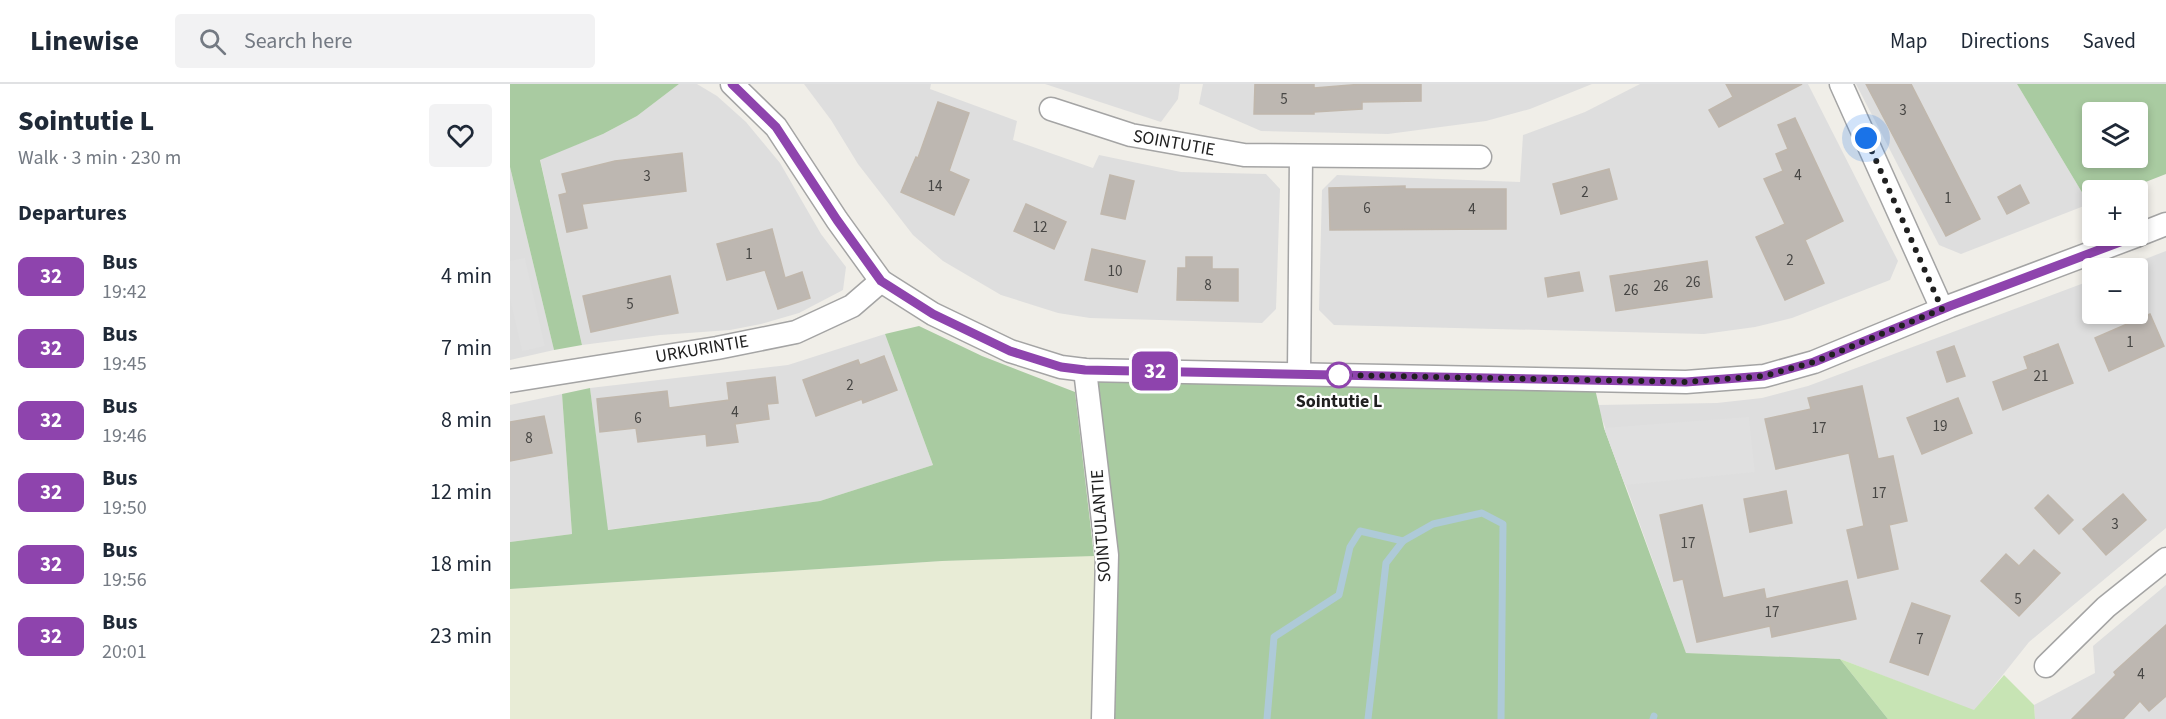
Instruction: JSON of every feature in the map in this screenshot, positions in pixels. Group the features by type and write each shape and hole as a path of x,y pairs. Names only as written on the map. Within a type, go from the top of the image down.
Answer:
{"street":[{"path":"732,84 776,127 837,220 881,281 933,314 1010,351 1061,367 1085,370 1686,382 1753,377 1814,362 1942,309 2108,246"},
{"path":"1841,84 1942,309"},
{"name":"SOINTUTIE","path":"1052,110 1131,135 1201,149 1244,154 1301,157 1480,157"},
{"path":"1299,373 1301,157"},
{"path":"2148,231 2166,224"},
{"name":"URKURINTIE","path":"510,381 717,348 796,332 852,306 881,281"},
{"name":"SOINTULANTIE","path":"1085,370 1107,555 1103,719"},
{"path":"2046,666 2106,607 2166,559"}],"shaded area":[{"path":"679,84 697,84 717,96 746,122 780,163 821,234 846,267 843,290 799,313 761,324 730,330 660,335 582,345 540,159 603,134 637,116"},
{"path":"804,84 931,84 930,89 1017,121 1013,140 1093,168 1099,155 1181,172 1266,174 1280,189 1276,309 1262,323 1090,318 1058,313 1001,295 943,261 913,235 858,164 831,120"},
{"path":"1045,84 1180,84 1178,99 1161,122"},
{"path":"1203,84 1592,84 1530,109 1486,121 1388,134 1261,131 1199,104"},
{"path":"1640,84 1808,84 1898,261 1890,280 1792,318 1755,327 1704,334 1334,325 1319,310 1322,190 1337,175 1520,182 1523,135 1585,112"},
{"path":"1856,84 2017,84 2082,192 2082,207 1961,254 1939,245"},
{"path":"510,167 554,350 510,360"},
{"path":"2166,251 2166,528 2029,642 1974,711 1840,659 1686,653 1597,405 1717,403 1762,398 1808,386 2082,284 2082,324 2148,324 2148,258"},
{"path":"525,258 545,346 522,351 510,299 510,261"},
{"path":"885,334 933,465 820,501 607,530 590,388 788,365"},
{"path":"562,394 572,534 510,542 510,405"},
{"path":"1749,417 1755,472 1625,485 1604,428"},
{"path":"2166,585 2166,719 2035,719 2034,705 2095,673 2093,646"}],"green space":[{"path":"510,84 679,84 637,116 603,134 540,160 582,345 554,350 510,167"},
{"path":"2017,84 2166,84 2166,174 2148,181 2082,180 2082,192"},
{"path":"919,326 982,356 1075,392 1094,556 942,561 510,589 510,542 572,534 562,394 590,388 608,530 820,501 933,465 885,334"},
{"path":"1085,370 1593,380 1604,428 1686,653 1840,659 1888,719 1103,719 1107,555"},
{"path":"1107,555 1106,719 510,719 510,589 942,561"},
{"path":"1840,659 1974,710 2004,675 2034,705 2035,719 1888,719"}],"building":[{"path":"1255,84 1314,84 1314,88 1363,84 1421,84 1421,101 1362,102 1362,109 1314,112 1314,114 1254,114"},
{"path":"1726,84 1802,84 1719,127 1709,110 1733,97"},
{"path":"1866,84 1911,84 1980,219 1946,236"},
{"path":"938,102 969,113 949,171 969,180 954,215 901,192 916,157 918,158"},
{"path":"1795,118 1843,221 1805,240 1824,283 1785,300 1756,237 1785,224 1764,179 1783,171 1776,154 1788,149 1778,125"},
{"path":"682,153 686,191 582,204 587,228 567,232 559,195 567,193 562,174 615,161"},
{"path":"1609,169 1617,199 1561,214 1553,184"},
{"path":"1110,175 1134,181 1125,219 1101,214"},
{"path":"2020,185 2029,203 2007,214 1998,197"},
{"path":"1405,186 1405,189 1506,189 1506,229 1330,230 1329,188"},
{"path":"1026,204 1066,222 1054,249 1014,231"},
{"path":"772,229 785,278 802,272 810,298 778,309 765,270 727,280 717,244"},
{"path":"1092,249 1145,261 1137,292 1085,280"},
{"path":"1186,257 1212,257 1212,269 1238,269 1238,301 1177,300 1178,268 1186,268"},
{"path":"1707,261 1712,297 1616,311 1610,276"},
{"path":"1579,272 1583,291 1548,297 1545,278"},
{"path":"670,276 678,313 591,332 583,296"},
{"path":"2150,314 2164,346 2109,371 2095,338 2127,324 2148,324"},
{"path":"2058,344 2073,383 2003,410 1993,382 2028,369 2024,357"},
{"path":"1954,346 1965,376 1947,382 1937,352"},
{"path":"884,356 897,390 863,403 862,399 816,416 803,380 858,360 860,365"},
{"path":"775,377 778,403 767,404 769,419 735,424 738,442 707,446 706,434 638,442 636,428 600,432 597,399 667,391 669,408 729,400 727,383"},
{"path":"1862,386 1878,459 1893,456 1907,521 1889,525 1898,569 1858,578 1847,530 1864,526 1849,453 1776,469 1765,419 1811,409 1808,398"},
{"path":"1958,398 1972,433 1922,454 1907,418"},
{"path":"544,416 552,453 510,461 510,422"},
{"path":"1786,491 1792,523 1750,532 1744,499"},
{"path":"2123,494 2146,520 2106,555 2083,529"},
{"path":"2048,495 2073,520 2059,534 2035,508"},
{"path":"1702,505 1723,598 1764,589 1766,599 1847,581 1856,619 1772,637 1770,626 1697,642 1683,579 1674,581 1660,515"},
{"path":"2034,550 2060,573 2019,616 1981,581 2006,554 2019,566"},
{"path":"1912,603 1950,616 1928,675 1890,662"},
{"path":"2166,625 2166,696 2149,711 2140,701 2123,719 2072,719 2116,675 2114,672"}],"waterway":[{"path":"1368,719 1386,563 1403,541 1433,524 1482,513 1503,524 1501,719"},
{"path":"1267,719 1274,637 1339,595 1350,547 1360,531 1403,541"}],"bus line":[{"name":"32","path":"732,84 776,127 837,220 881,281 933,314 1010,351 1061,367 1085,370 1686,382 1764,376 1814,362 1950,306 2109,246"}],"place":[{"name":"Sointutie L","path":"1339,375"}],"route":[{"path":"1339,375 1686,382 1764,376 1814,362 1942,309 1866,138"}]}
